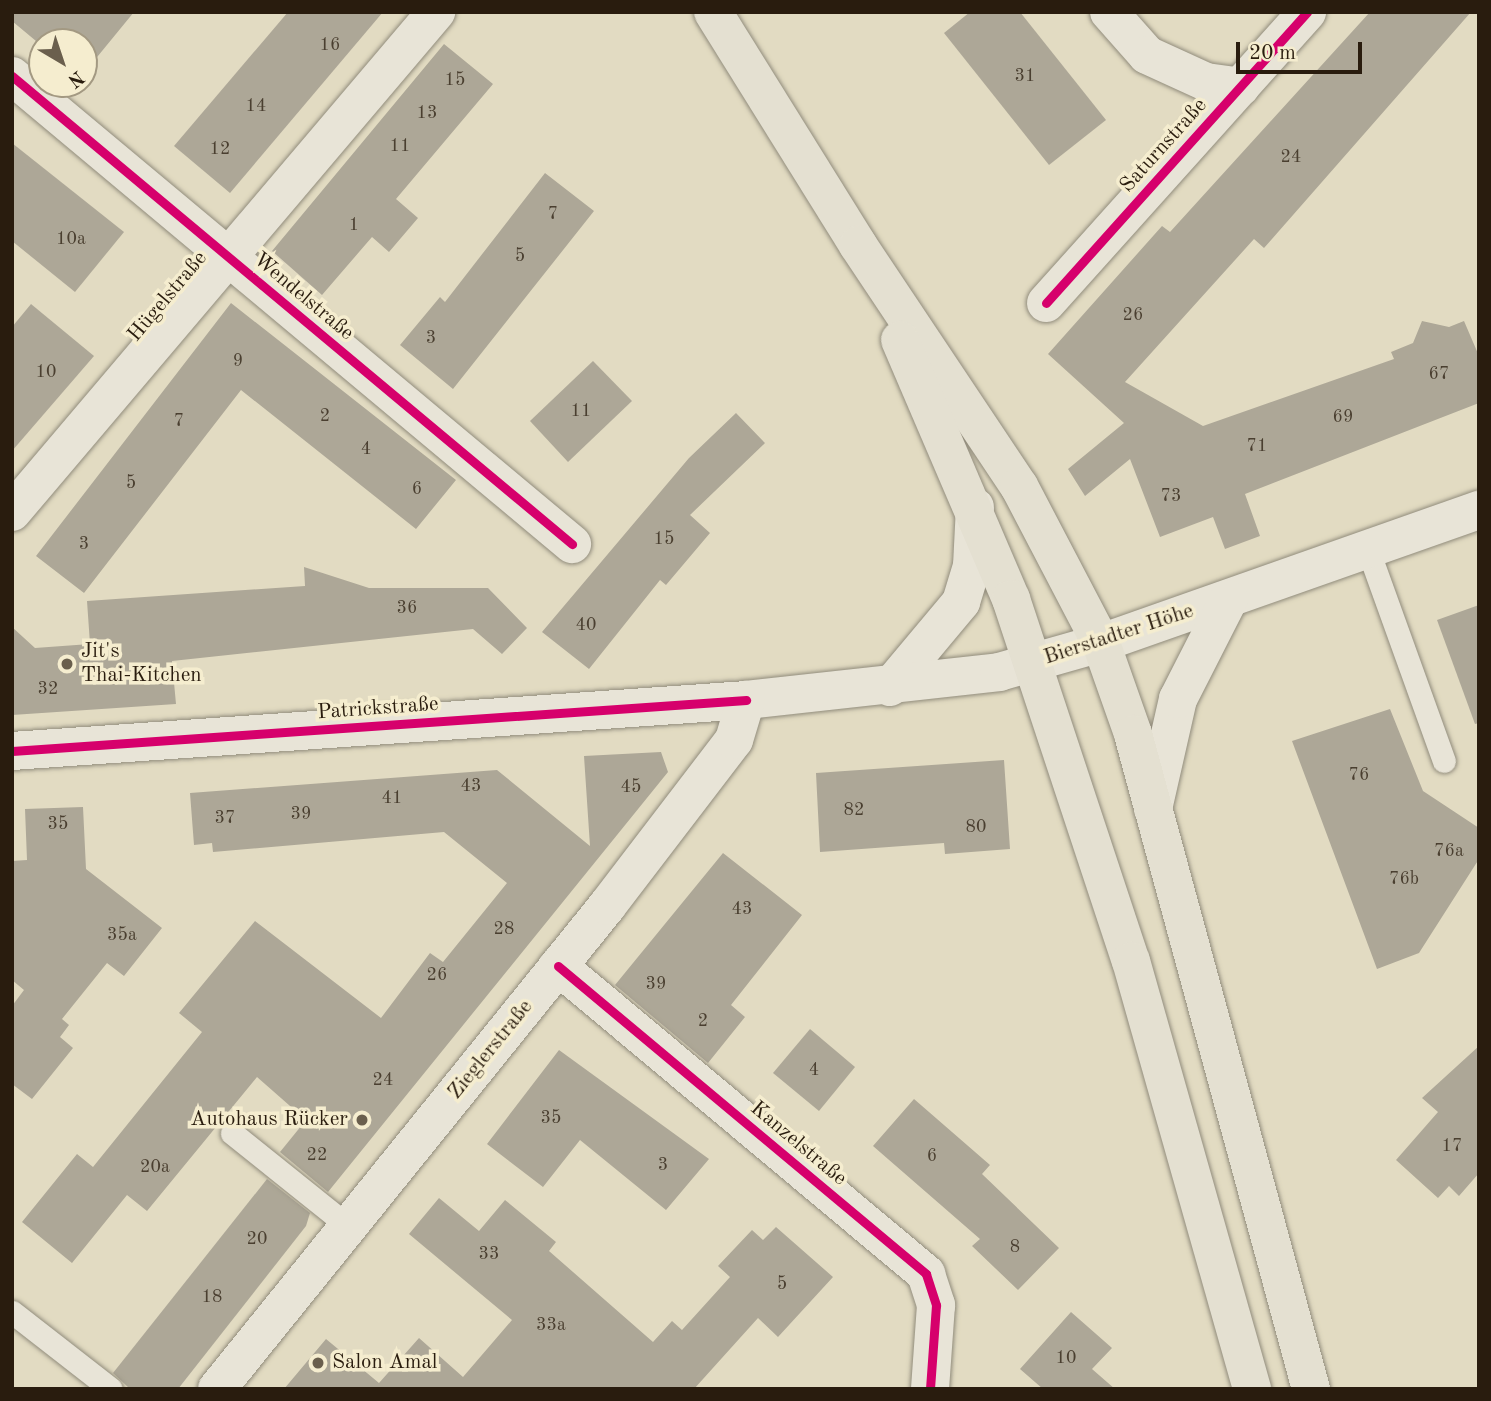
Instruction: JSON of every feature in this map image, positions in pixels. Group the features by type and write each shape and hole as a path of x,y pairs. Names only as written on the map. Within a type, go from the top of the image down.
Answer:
{"main road":[{"name":"Hügelstraße","path":"12,512 225,255 436,12"},
{"path":"713,12 858,245 1019,486 1101,643 1153,809 1311,1389"},
{"path":"1109,12 1147,55 1206,82 1241,87"},
{"name":"Saturnstraße","path":"1046,303 1307,12"},
{"name":"Wendelstraße","path":"12,76 572,544"},
{"path":"858,245 975,507 1033,664 1131,961 1252,1389"},
{"path":"890,687 961,602 972,566 975,507"},
{"name":"Bierstadter Höhe","path":"746,700 890,687 1033,664 1229,599 1479,510"},
{"path":"1153,809 1178,699 1229,599"},
{"name":"Patrickstraße","path":"12,751 746,700"},
{"name":"Zieglerstraße","path":"217,1389 558,966 734,740 746,700"},
{"name":"Kanzelstraße","path":"558,966 926,1274 936,1305 930,1389"}],"lane":[{"path":"1367,550 1444,761"},
{"path":"232,1133 348,1226"},
{"path":"12,1312 111,1389"}],"building":[{"path":"12,12 134,12 98,56 98,28 28,28 28,34 12,21"},
{"path":"288,12 383,12 230,193 174,146"},
{"path":"970,12 1020,12 1106,120 1049,165 944,33"},
{"path":"1370,12 1471,12 1264,248 1254,239 1125,382 1203,426 1394,359 1391,352 1413,343 1422,321 1449,327 1464,321 1479,356 1479,403 1245,494 1260,536 1225,549 1213,517 1160,537 1130,459 1085,496 1068,469 1124,423 1048,354 1162,226 1170,232"},
{"path":"444,44 493,84 396,199 418,218 389,252 372,237 322,295 272,251"},
{"path":"12,143 124,232 75,292 12,241"},
{"path":"545,173 594,211 453,389 400,345 440,297 445,302"},
{"path":"231,303 456,480 416,529 241,390 84,593 36,556"},
{"path":"31,304 94,356 12,451 12,327"},
{"path":"593,361 632,401 568,462 530,421"},
{"path":"736,413 765,443 690,515 710,533 666,585 660,580 589,669 542,632 689,458"},
{"path":"304,567 369,588 488,588 527,628 502,654 473,629 172,661 176,704 12,715 12,627 35,648 90,644 87,601 305,586"},
{"path":"1479,605 1479,723 1475,724 1437,620"},
{"path":"1390,709 1423,791 1479,828 1479,859 1419,953 1377,969 1292,741"},
{"path":"661,752 668,772 328,1192 280,1152 306,1120 257,1077 147,1211 127,1195 72,1263 22,1222 77,1154 93,1167 202,1032 179,1013 255,921 381,1018 430,953 443,962 507,883 444,832 213,852 212,843 194,845 190,793 497,770 590,846 584,756"},
{"path":"1004,760 1010,849 945,854 944,843 820,852 816,773"},
{"path":"83,807 86,869 162,928 124,976 107,963 62,1019 69,1025 60,1037 73,1048 32,1099 12,1084 12,1006 24,990 12,980 12,861 27,860 25,809"},
{"path":"723,853 802,915 731,1005 745,1017 708,1063 615,985"},
{"path":"810,1029 855,1067 819,1111 773,1073"},
{"path":"1479,1046 1479,1173 1459,1196 1449,1186 1438,1198 1396,1160 1438,1112 1422,1098"},
{"path":"559,1050 709,1159 666,1210 580,1140 543,1187 487,1144"},
{"path":"914,1099 990,1165 982,1174 1059,1248 1018,1290 972,1246 980,1239 873,1146"},
{"path":"267,1179 310,1213 306,1226 178,1389 130,1389 113,1373"},
{"path":"439,1198 479,1231 505,1200 556,1242 549,1251 653,1342 672,1321 682,1330 730,1277 718,1266 752,1230 763,1240 776,1227 833,1277 778,1337 758,1318 694,1389 284,1389 326,1339 379,1383 419,1338 463,1377 512,1320 409,1234"},
{"path":"1071,1312 1112,1348 1092,1369 1115,1389 1043,1389 1020,1369"}],"cycle path":[{"path":"1046,303 1307,12"},
{"path":"12,76 572,544"},
{"path":"12,751 746,700"},
{"path":"558,966 926,1274 936,1305 930,1389"}],"place":[{"name":"Jit's Thai-Kitchen","path":"67,664"},
{"name":"Autohaus Rücker","path":"362,1120"},
{"name":"Salon Amal","path":"318,1363"}]}
